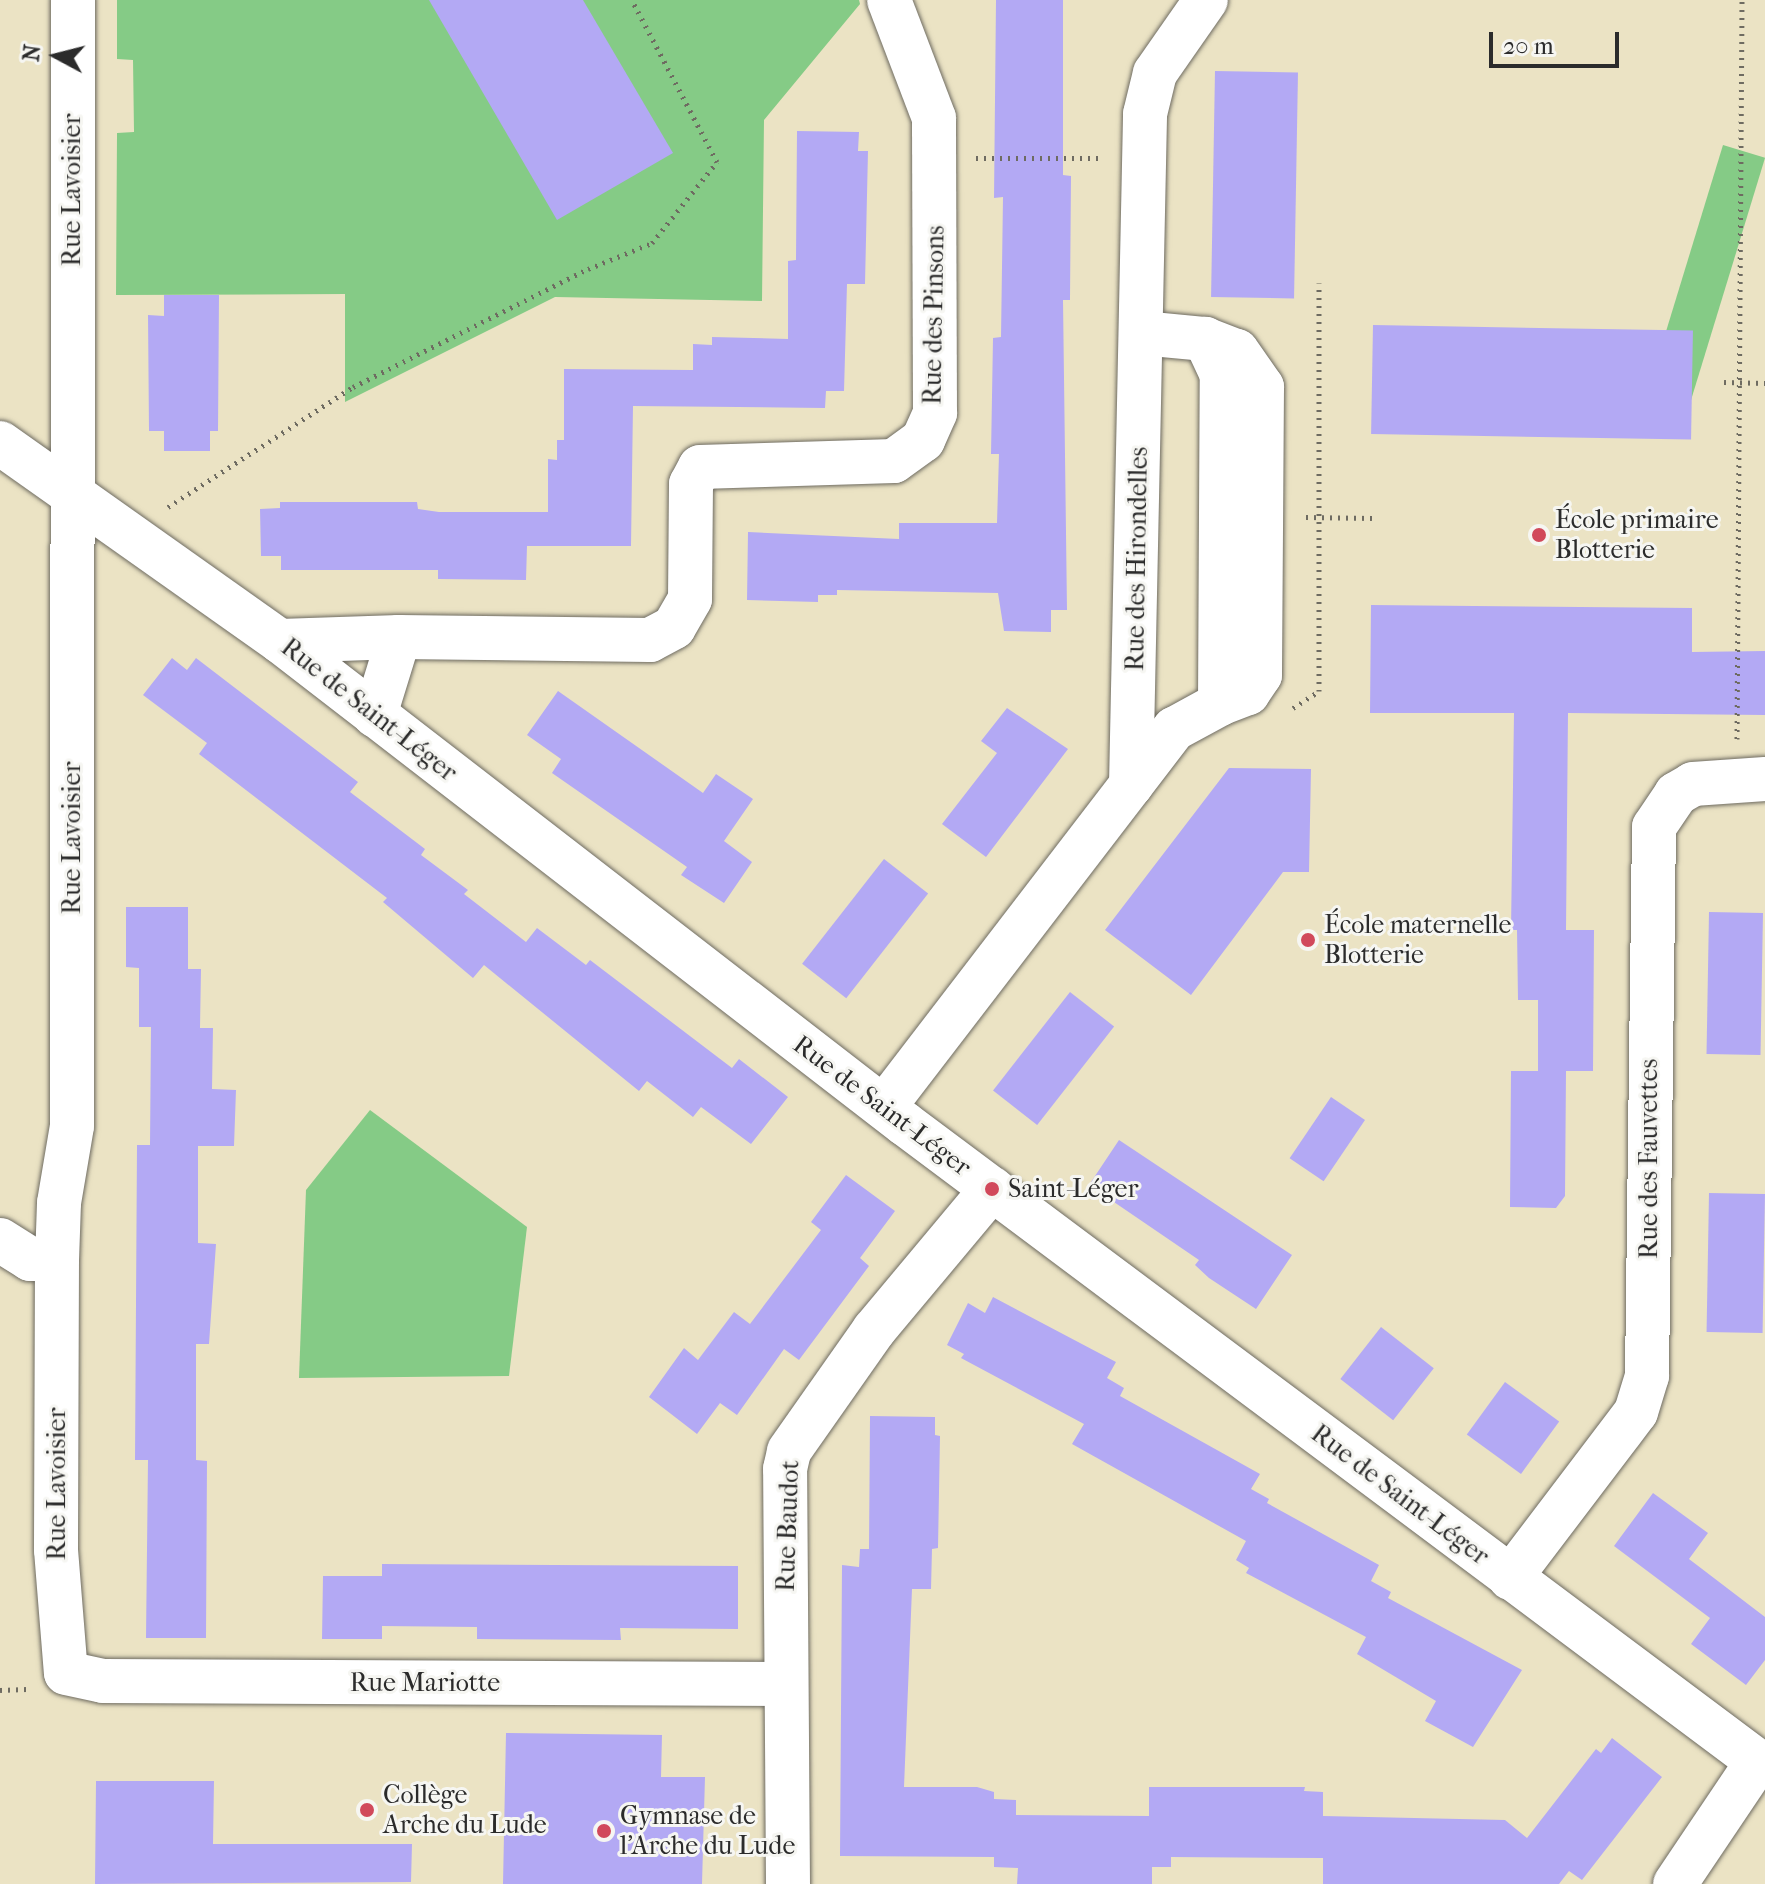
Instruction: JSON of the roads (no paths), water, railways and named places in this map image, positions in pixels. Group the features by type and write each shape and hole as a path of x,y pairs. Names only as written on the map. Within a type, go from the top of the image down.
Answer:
{"street":[{"name":"Rue Lavoisier","path":"47,1681 56,1550 59,1203 72,1126 73,0"},
{"name":"Rue des Pinsons","path":"280,641 399,637 650,640 674,627 690,599 691,484 700,467 894,461 923,440 935,413 934,118 889,0"},
{"name":"Rue des Hirondelles","path":"1131,785 1144,157 1150,84 1206,0"},
{"path":"884,1107 1174,729 1191,716 1248,693 1260,675 1262,387 1237,351 1205,339 1142,333"},
{"name":"Rue de Saint-Léger","path":"0,443 280,641 992,1189 1761,1764"},
{"path":"375,715 399,637"},
{"name":"Rue des Fauvettes","path":"1510,1578 1643,1395 1654,827 1684,789 1710,779 1751,779"},
{"name":"Rue Baudot","path":"788,1884 785,1469 789,1451 874,1330 992,1189"},
{"path":"0,1240 30,1259 57,1259"},
{"name":"Rue Mariotte","path":"47,1681 786,1684"},
{"path":"1675,1884 1761,1764"}],"place":[{"name":"École primaire Blotterie","path":"1539,535"},
{"name":"École maternelle Blotterie","path":"1308,940"},
{"name":"Saint-Léger","path":"992,1189"},
{"name":"Collège Arche du Lude","path":"367,1810"},
{"name":"Gymnase de l’Arche du Lude","path":"604,1831"}]}
